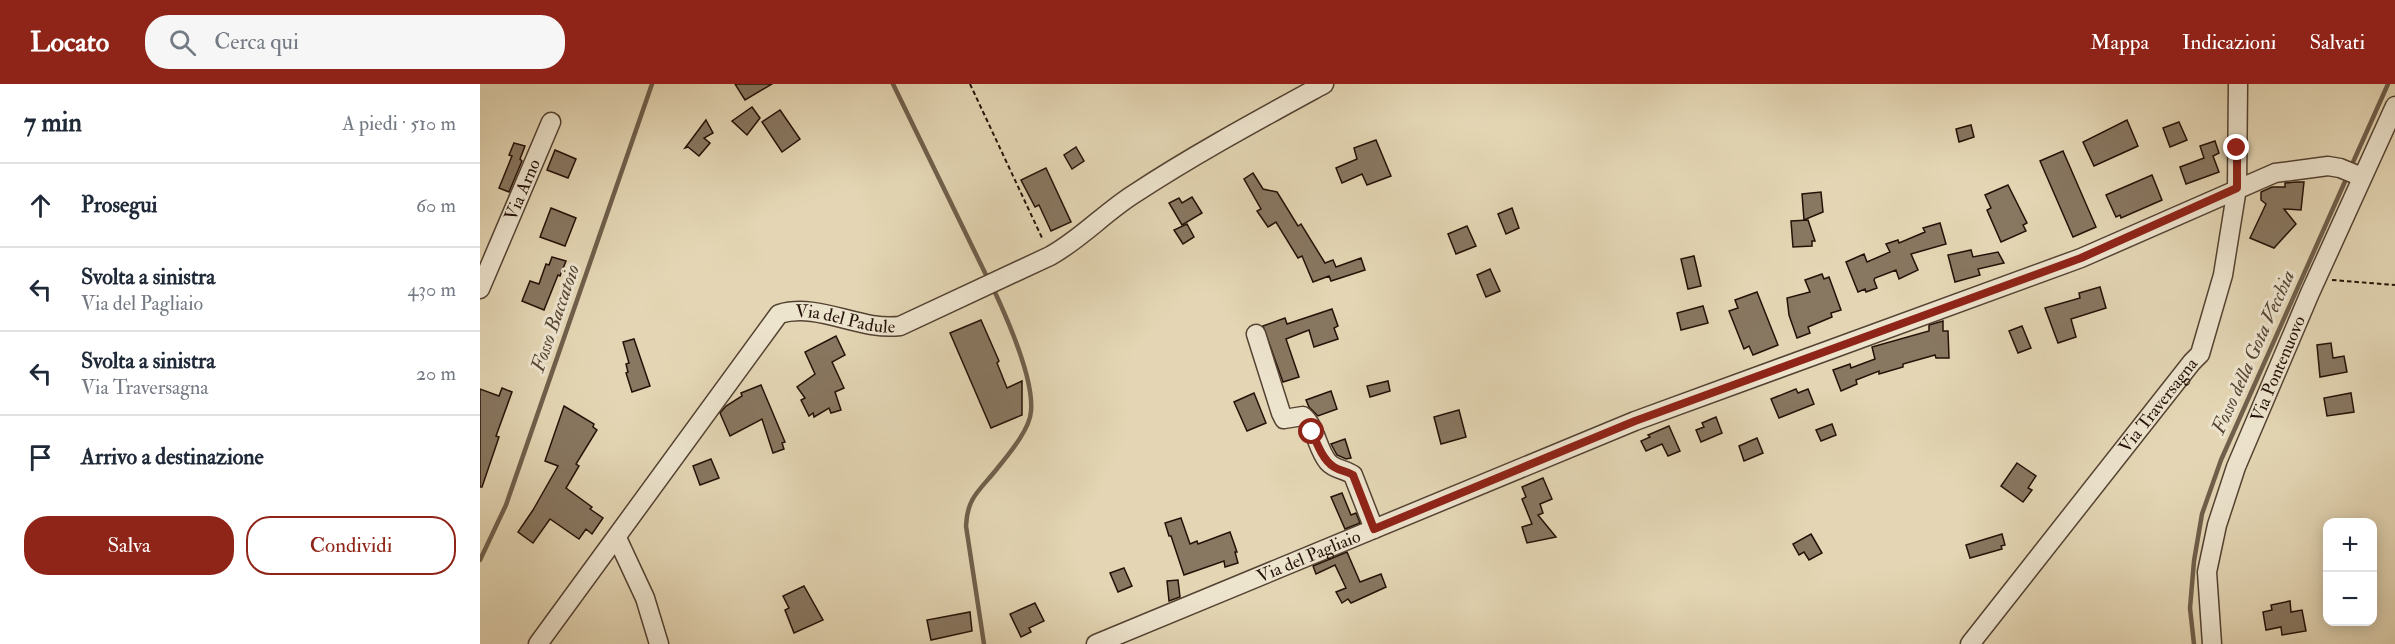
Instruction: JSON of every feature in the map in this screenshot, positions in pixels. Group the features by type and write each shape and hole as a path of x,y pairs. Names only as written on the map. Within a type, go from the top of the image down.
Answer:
{"street":[{"name":"Via del Padule","path":"538,644 778,314 793,310 884,328 900,326 1070,245 1101,216 1134,194 1221,141 1324,84"},
{"name":"Via Traversagna","path":"1970,644 2200,354 2223,275 2237,188 2238,84"},
{"name":"Via Pontenuovo","path":"2211,644 2207,572 2217,525 2236,467 2318,275 2353,173 2395,106"},
{"name":"Via Arno","path":"480,289 551,122"},
{"name":"Via del Pagliaio","path":"1095,644 1635,421 2081,258 2275,173 2314,167 2353,173"},
{"path":"1256,334 1284,419 1303,416 1308,420 1320,450 1329,462 1336,469 1353,475 1374,529"},
{"path":"617,538 645,598 659,644"}],"path":[{"path":"970,84 1050,256"},
{"path":"2318,275 2336,281 2395,285"}],"building":[{"path":"735,84 772,84 745,100"},
{"path":"752,107 760,118 747,135 732,121"},
{"path":"780,110 800,139 782,152 762,122"},
{"path":"706,120 713,133 704,138 710,143 699,156 688,147 685,148"},
{"path":"2127,120 2138,146 2094,166 2083,142"},
{"path":"2179,122 2187,140 2170,147 2163,128"},
{"path":"1971,125 1974,137 1959,142 1956,129"},
{"path":"1376,140 1391,176 1367,185 1362,174 1342,183 1336,168 1357,159 1354,148"},
{"path":"2215,141 2219,153 2213,156 2219,172 2186,184 2180,167 2204,158 2200,146"},
{"path":"514,143 525,146 520,159 522,161 509,192 499,188 512,156 509,155"},
{"path":"1076,147 1084,161 1072,169 1064,155"},
{"path":"555,150 576,159 568,178 547,170"},
{"path":"2063,151 2096,227 2073,237 2040,161"},
{"path":"1046,168 1071,222 1051,231 1039,205 1035,207 1021,180"},
{"path":"1253,173 1263,189 1277,192 1298,226 1301,224 1325,263 1333,260 1336,267 1361,258 1365,270 1331,281 1329,276 1313,282 1302,256 1298,258 1276,222 1268,227 1257,211 1261,209 1244,179"},
{"path":"2152,175 2162,200 2121,218 2120,215 2116,217 2106,195"},
{"path":"2304,182 2301,210 2284,209 2296,224 2274,248 2250,238 2266,204 2261,200 2261,192 2272,187 2285,187 2285,183"},
{"path":"2008,185 2027,223 2023,225 2026,231 2001,242 1987,210 1991,208 1985,195"},
{"path":"1821,192 1823,212 1804,220 1802,194"},
{"path":"1192,197 1202,213 1182,225 1169,203 1179,198 1182,203"},
{"path":"551,208 576,218 565,246 540,237"},
{"path":"1512,208 1519,228 1506,234 1498,214"},
{"path":"1808,220 1815,241 1812,241 1812,246 1793,247 1791,221"},
{"path":"1940,223 1946,244 1911,254 1918,270 1899,279 1896,270 1875,278 1877,288 1858,292 1846,262 1864,254 1867,262 1890,252 1886,244 1898,240 1899,243 1925,232 1923,228"},
{"path":"1187,224 1194,237 1183,244 1174,230"},
{"path":"1467,226 1476,246 1456,254 1448,234"},
{"path":"1971,250 1973,257 1998,252 2004,263 1978,269 1980,275 1955,282 1948,255"},
{"path":"1694,256 1701,286 1688,289 1681,259"},
{"path":"552,257 566,261 544,310 522,301 530,281 539,284 546,264 549,265"},
{"path":"1490,269 1500,291 1486,297 1477,275"},
{"path":"1822,274 1824,279 1829,277 1841,310 1831,313 1832,317 1808,327 1810,333 1797,338 1789,315 1787,298 1810,292 1805,280"},
{"path":"2100,287 2106,308 2071,319 2076,337 2058,343 2045,308 2080,298 2079,293"},
{"path":"1757,292 1778,345 1753,355 1749,346 1744,349 1729,311 1738,308 1735,300"},
{"path":"1703,306 1708,323 1681,330 1677,313"},
{"path":"1332,309 1338,326 1334,328 1338,339 1314,347 1309,330 1286,339 1299,377 1283,382 1263,326 1285,318 1287,324"},
{"path":"981,320 999,361 997,363 1007,388 1022,381 1022,415 991,428 950,333"},
{"path":"1943,321 1943,331 1948,331 1949,358 1936,358 1935,355 1879,374 1879,371 1856,380 1857,384 1841,391 1833,370 1850,364 1851,368 1875,359 1872,347 1929,331 1929,325"},
{"path":"2022,326 2031,348 2018,353 2009,331"},
{"path":"836,336 845,355 832,362 844,388 835,392 841,410 831,413 829,408 814,417 813,413 809,416 801,400 805,398 797,387 815,374 805,352"},
{"path":"634,339 650,386 632,392 626,373 628,372 626,364 629,363 623,342"},
{"path":"2331,343 2333,358 2344,356 2347,372 2320,377 2317,345"},
{"path":"1388,381 1390,391 1370,397 1367,386"},
{"path":"761,385 785,442 782,443 784,449 773,453 762,419 730,436 720,413 726,406 742,396 741,393"},
{"path":"502,388 512,392 496,436 499,437 482,487 480,487 480,389 499,396"},
{"path":"1796,389 1798,393 1808,389 1814,404 1779,418 1771,399"},
{"path":"1331,391 1337,409 1318,416 1306,400"},
{"path":"1254,393 1266,423 1247,431 1234,402"},
{"path":"2351,393 2354,412 2327,416 2324,398"},
{"path":"564,406 594,424 593,427 597,430 576,464 579,466 566,488 603,518 592,534 586,529 579,539 550,519 533,543 518,532 558,466 545,461"},
{"path":"1459,410 1466,437 1441,444 1434,417"},
{"path":"1716,417 1722,433 1701,442 1696,430 1704,427 1702,423"},
{"path":"1832,424 1836,435 1821,441 1816,430"},
{"path":"1669,426 1680,451 1668,456 1662,444 1646,451 1641,441 1650,437 1648,435"},
{"path":"1757,438 1763,453 1744,461 1739,446"},
{"path":"1345,439 1351,458 1346,459 1337,455 1331,444"},
{"path":"711,459 719,478 700,485 693,466"},
{"path":"2017,463 2036,476 2028,488 2032,490 2023,502 2001,486"},
{"path":"1543,478 1552,499 1540,504 1543,513 1538,515 1556,537 1527,543 1522,527 1532,524 1522,499 1526,497 1522,487"},
{"path":"1342,493 1351,515 1356,513 1360,523 1345,529 1331,497"},
{"path":"1181,518 1190,544 1197,541 1198,544 1230,532 1238,563 1225,567 1224,561 1184,575 1165,523"},
{"path":"1811,534 1822,553 1809,560 1804,552 1799,555 1793,544"},
{"path":"2002,534 2005,545 2001,546 2002,549 1970,558 1966,545"},
{"path":"1347,552 1360,582 1381,574 1386,587 1351,603 1348,599 1342,603 1336,592 1346,588 1335,565 1316,574 1313,566"},
{"path":"1124,568 1132,586 1118,592 1110,573"},
{"path":"1178,580 1180,597 1169,601 1167,581"},
{"path":"804,586 823,620 794,633 785,610 789,608 783,596"},
{"path":"2290,601 2291,612 2302,610 2306,631 2282,635 2281,627 2266,630 2263,612 2272,610 2271,605"},
{"path":"1035,603 1044,621 1029,628 1031,632 1021,637 1010,614"},
{"path":"970,612 972,631 931,640 927,620"}],"waterway":[{"name":"Fosso Baccatoio","path":"480,560 506,505 652,84"},
{"path":"893,84 989,281"},
{"name":"Fosso della Gota Vecchia","path":"2350,169 2388,84"},
{"name":"Fosso della Gota Vecchia","path":"2194,644 2190,608 2194,561 2202,514 2221,460 2347,177"},
{"path":"984,644 966,526 967,516 975,495 1006,458 1027,426 1031,411 1031,398 1024,366 993,288"}],"route":[{"path":"1312,432 1320,450 1329,462 1336,469 1353,475 1374,529 1635,421 2081,258 2237,188 2237,148"}]}
